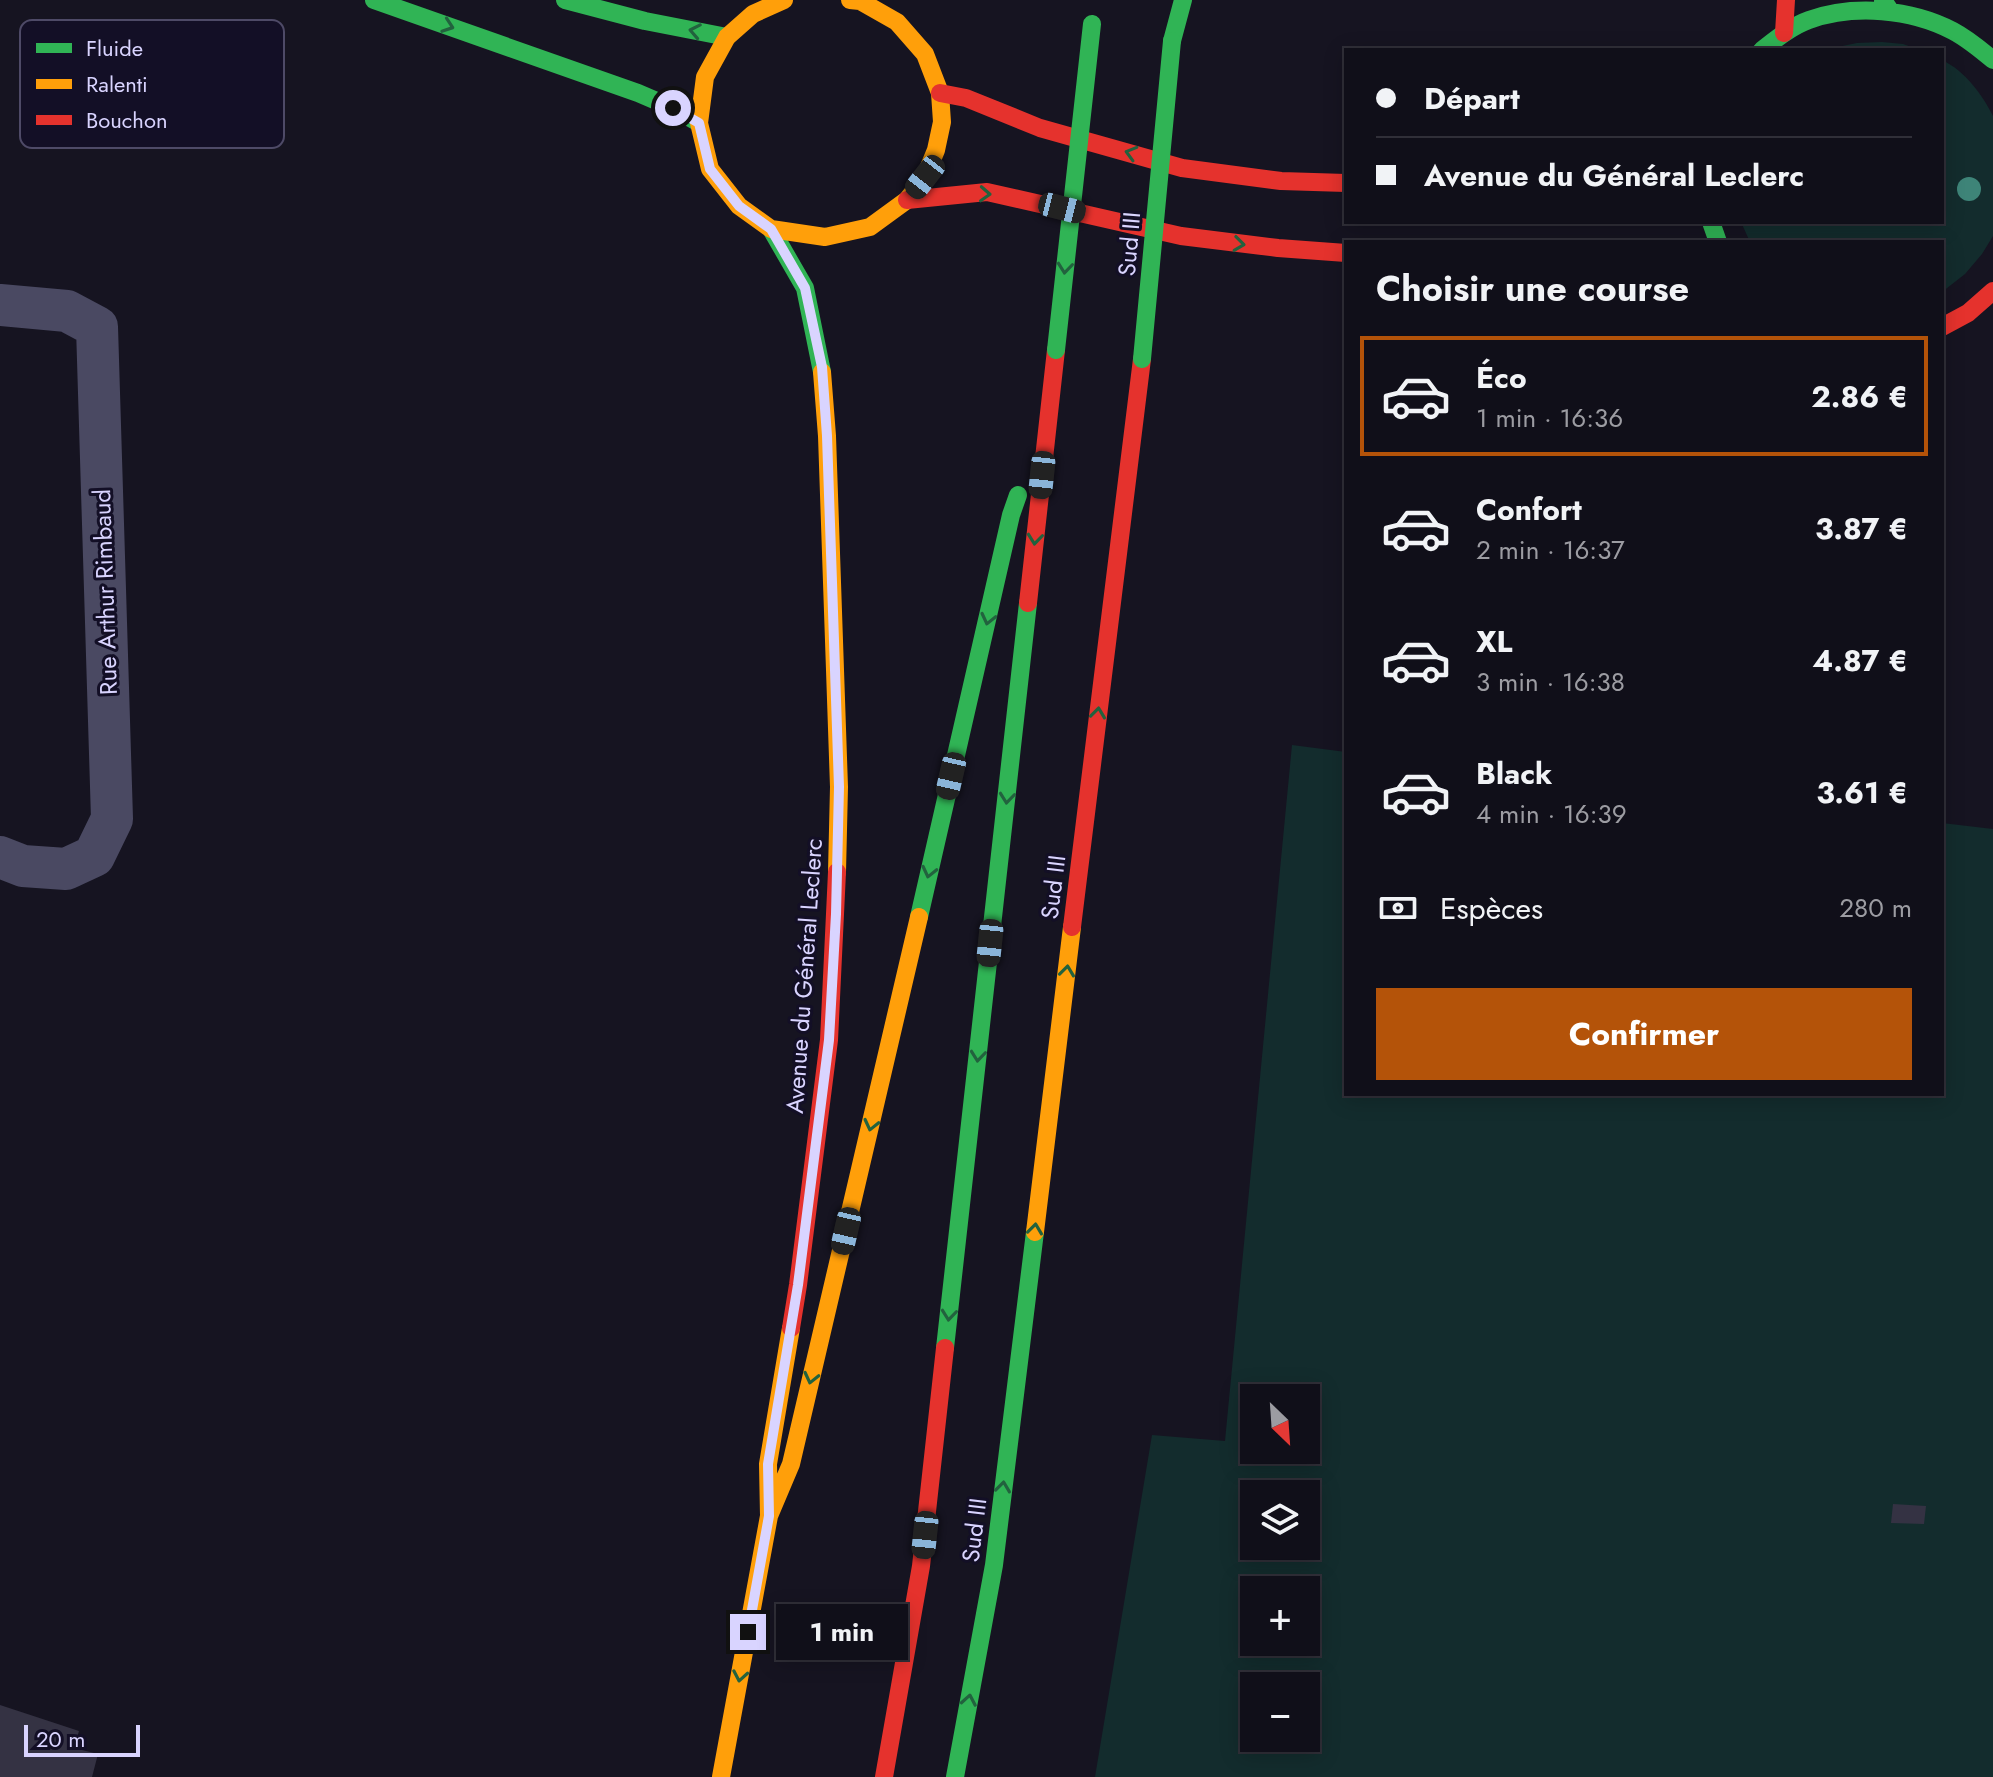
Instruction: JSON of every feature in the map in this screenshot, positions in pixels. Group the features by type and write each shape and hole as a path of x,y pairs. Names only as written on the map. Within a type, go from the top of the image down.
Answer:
{"main road":[{"path":"374,0 628,89 699,123"},
{"path":"565,0 645,21 727,37"},
{"path":"784,0 753,14 727,37 705,77 699,123 710,169 739,206 771,229 825,237 870,227 907,200 925,177 936,150 942,122 940,93 925,54 897,22 860,1 850,0"},
{"name":"Sud III","path":"955,1777 994,1565 1142,359 1174,0"},
{"path":"1172,41 1183,0"},
{"path":"1784,33 1786,0"},
{"path":"1765,48 1784,33 1809,21 1835,12 1886,5 1938,21 1987,49"},
{"name":"Sud III","path":"884,1777 921,1566 1092,18"},
{"path":"940,93 966,98 1040,128 1182,168 1281,181 1344,183"},
{"path":"907,200 987,192 1181,236 1344,253"},
{"name":"Avenue du Général Leclerc","path":"721,1777 769,1516 768,1464 798,1285 829,1040 836,914 839,787 822,367 805,288 771,229"},
{"path":"1944,326 1968,313 1993,291"},
{"path":"769,1516 791,1464 1011,515 1053,382"}],"street":[{"name":"Rue Arthur Rimbaud","path":"0,305 67,311 97,327 112,819 94,856 66,869 23,866 0,857"}],"green space":[{"path":"1882,42 1914,48 1833,48"},
{"path":"1944,61 1972,84 1993,116 1993,236 1965,274 1944,290 1944,240 1749,240 1742,224 1944,224"},
{"path":"1292,745 1344,752 1344,1096 1944,1096 1944,823 1993,829 1993,1777 1095,1777 1152,1435 1225,1441"}],"building":[{"path":"1893,1504 1926,1506 1924,1524 1891,1523"},
{"path":"0,1705 79,1731 74,1748 98,1754 92,1777 0,1777"}],"traffic: fast":[{"path":"374,0 638,93 699,123"},
{"path":"565,0 645,21 727,37"},
{"path":"1172,41 1183,0"},
{"path":"1883,0 1889,9"},
{"path":"1765,48 1790,29 1809,20 1845,12 1882,11 1919,18 1953,31 1993,60"},
{"path":"1056,350 1092,24"},
{"path":"1142,359 1172,41"},
{"path":"1712,224 1717,240"},
{"path":"771,229 805,288 822,372"},
{"path":"919,917 1018,495"},
{"path":"945,1348 1028,603"},
{"path":"955,1777 994,1565 1035,1232"}],"traffic: slow":[{"path":"784,0 753,14 727,37 705,77 699,123 710,169 739,206 771,229 825,237 870,227 907,200 925,177 936,150 942,122 940,93 925,54 897,22 860,1 850,0"},
{"path":"822,372 839,787 837,872"},
{"path":"769,1516 791,1464 919,917"},
{"path":"1035,1232 1072,927"},
{"path":"721,1777 769,1516 768,1464 791,1328"}],"traffic: jam":[{"path":"1784,33 1786,0"},
{"path":"940,93 966,98 1040,128 1182,168 1281,181 1344,183"},
{"path":"907,200 987,192 1181,236 1344,253"},
{"path":"1944,326 1968,313 1993,291"},
{"path":"1028,603 1056,350"},
{"path":"1072,927 1142,359"},
{"path":"791,1328 829,1040 837,872"},
{"path":"884,1777 921,1566 945,1348"}],"route":[{"path":"673,108 699,123 710,169 739,206 771,229 805,288 822,367 827,436 839,787 829,1040 798,1285 768,1464 769,1516 748,1632"}]}
